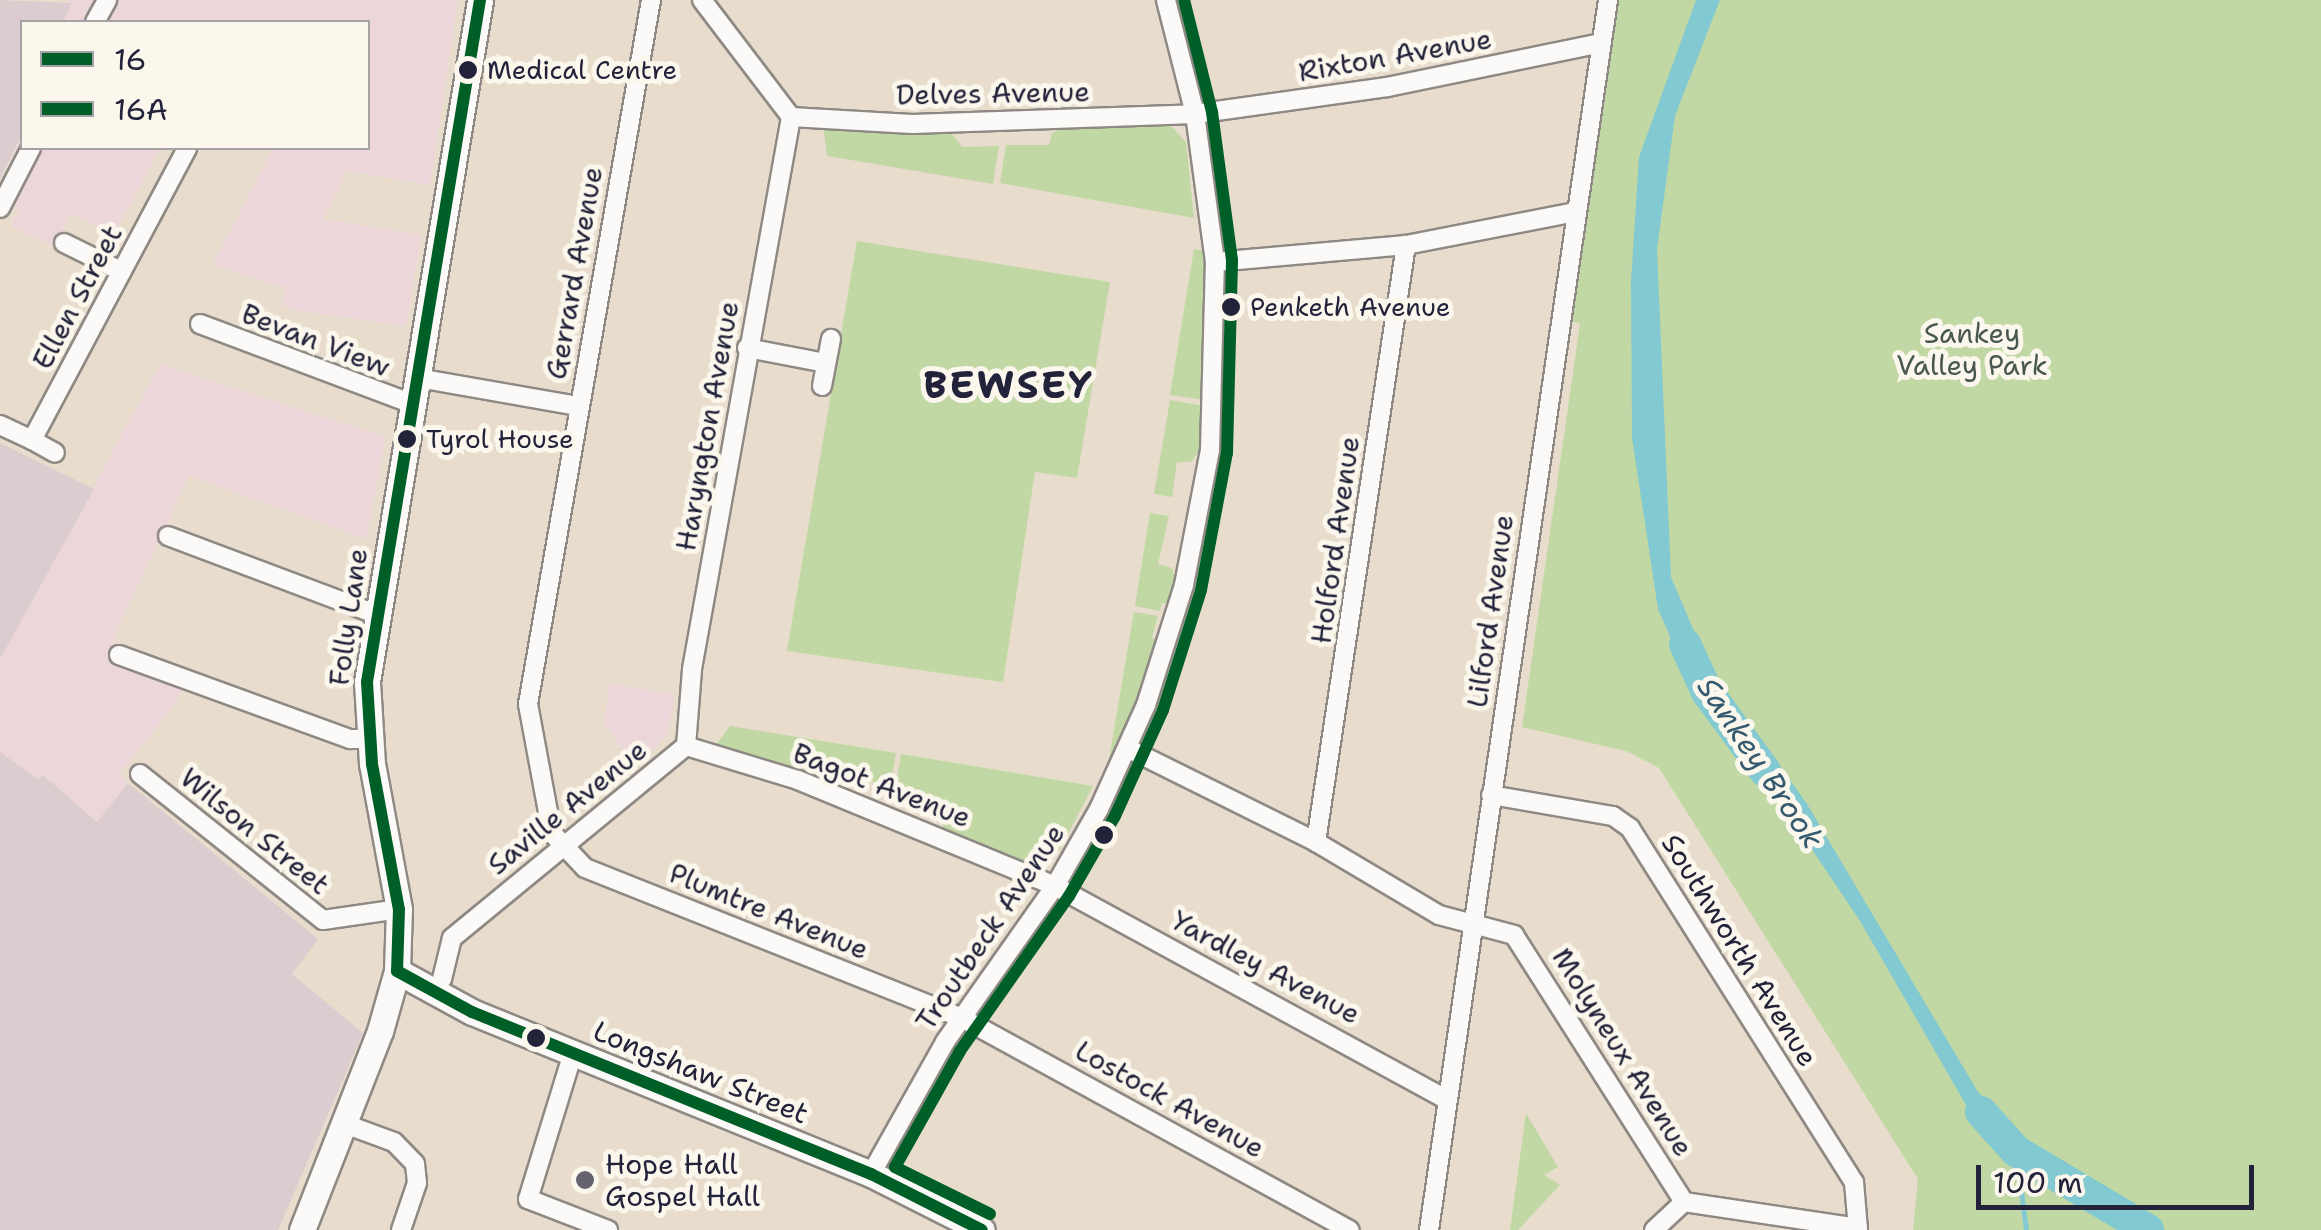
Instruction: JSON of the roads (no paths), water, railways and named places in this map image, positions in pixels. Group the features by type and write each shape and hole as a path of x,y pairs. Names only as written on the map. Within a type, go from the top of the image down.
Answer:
{"street":[{"name":"Folly Lane","path":"302,1230 345,1124 397,971 400,909 369,739 367,682 480,0"},
{"name":"Gerrard Avenue","path":"561,848 549,822 528,704 651,0"},
{"path":"702,0 791,117"},
{"name":"Troutbeck Avenue","path":"871,1174 962,1018 1055,886 1129,749 1166,648 1200,510 1210,450 1215,262 1196,114 1166,0"},
{"name":"Lilford Avenue","path":"1428,1230 1608,0"},
{"name":"Rixton Avenue","path":"1196,114 1387,88 1602,43"},
{"name":"Delves Avenue","path":"791,117 912,124 1196,114"},
{"name":"Haryngton Avenue","path":"686,746 684,720 791,117"},
{"path":"0,208 30,150"},
{"name":"Ellen Street","path":"32,440 186,150"},
{"path":"1215,262 1406,245 1576,212"},
{"path":"64,242 121,271"},
{"name":"Holford Avenue","path":"1316,842 1406,245"},
{"name":"Bevan View","path":"200,324 413,404"},
{"path":"822,386 831,340"},
{"path":"748,348 826,363"},
{"path":"418,378 579,406"},
{"path":"0,425 55,453"},
{"path":"168,536 376,614"},
{"path":"118,654 350,738 369,739"},
{"name":"Saville Avenue","path":"442,979 452,938 686,746"},
{"name":"Bagot Avenue","path":"686,746 798,780 1055,886"},
{"name":"Molyneux Avenue","path":"1129,749 1316,842 1439,915 1502,928 1522,944 1684,1202"},
{"name":"Wilson Street","path":"140,774 323,920 400,909"},
{"name":"Southworth Avenue","path":"1491,795 1612,816 1630,828 1854,1182 1858,1229"},
{"name":"Plumtre Avenue","path":"561,848 585,868 962,1018"},
{"name":"Yardley Avenue","path":"1055,886 1448,1100"},
{"name":"Longshaw Street","path":"397,971 472,1012 871,1174 956,1224 982,1230"},
{"name":"Lostock Avenue","path":"962,1018 1350,1230"},
{"path":"573,1053 528,1198 608,1230"},
{"path":"345,1124 394,1142 414,1164 418,1183 401,1230"},
{"path":"1654,1230 1684,1202 1858,1229"}],"water":[{"name":"Sankey Brook","path":"1696,0 1720,0 1675,116 1657,249 1671,577 1709,666 1807,804 1978,1092 2023,1136 2003,1152 1981,1131 1860,921 1672,641 1658,609 1632,438 1631,281 1639,157"}],"waterway":[{"name":"Sankey Brook","path":"1685,644 1707,692 1765,771"},
{"name":"Sankey Brook","path":"1981,1112 2016,1151 2148,1230"},
{"path":"2016,1151 2026,1230"}],"place":[{"name":"Medical Centre","path":"468,70"},
{"name":"Penketh Avenue","path":"1231,307"},
{"name":"Tyrol House","path":"407,439"},
{"name":"Hope Hall Gospel Hall","path":"585,1180"}],"district":[{"name":"BEWSEY","path":"1009,385"}],"park label":[{"name":"Sankey Valley Park","path":"1972,349"}]}
